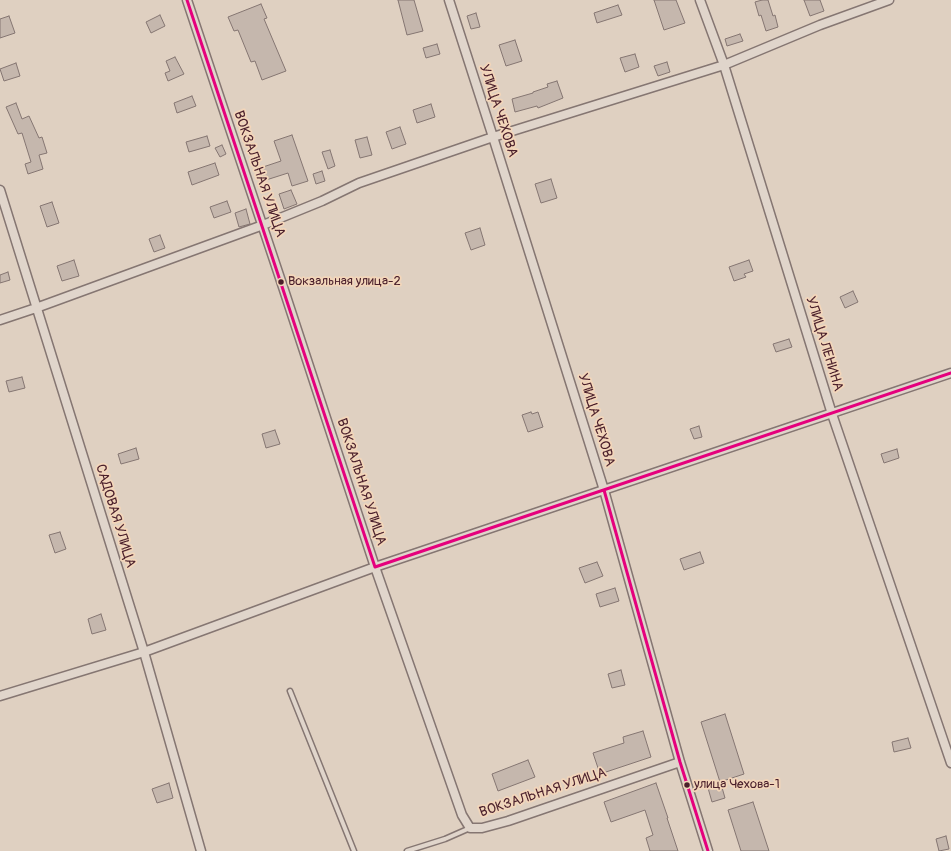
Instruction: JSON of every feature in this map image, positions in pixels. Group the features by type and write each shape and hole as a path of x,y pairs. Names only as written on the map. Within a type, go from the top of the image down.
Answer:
{"street":[{"name":"ВОКЗАЛЬНАЯ УЛИЦА","path":"187,0 263,225 374,567 462,815 470,828 482,828 508,821 680,762"},
{"name":"УЛИЦА ЧЕХОВА","path":"449,0 604,490 680,762 708,851"},
{"name":"УЛИЦА ЛЕНИНА","path":"700,0 724,64 832,414 951,763"},
{"path":"0,320 263,225 322,201 359,183 493,137 724,64 820,25 889,0"},
{"name":"САДОВАЯ УЛИЦА","path":"0,190 144,652 201,851"},
{"path":"0,696 144,652 374,567 951,373"}],"lane":[{"path":"290,691 354,851"},
{"path":"407,851 445,839 470,828"}],"building":[{"path":"398,0 414,0 423,31 407,35"},
{"path":"654,0 676,0 685,23 664,30"},
{"path":"768,0 773,16 775,15 778,27 766,31 761,15 759,16 755,2"},
{"path":"804,0 820,0 824,11 810,16"},
{"path":"261,4 267,18 264,19 286,71 262,80 255,61 251,62 238,30 234,31 228,17"},
{"path":"618,5 622,15 597,23 594,13"},
{"path":"476,13 480,27 471,29 467,16"},
{"path":"160,15 165,26 151,33 146,22"},
{"path":"9,16 15,33 0,38 0,19"},
{"path":"740,34 743,41 727,46 725,39"},
{"path":"515,40 522,61 506,66 499,45"},
{"path":"437,44 440,54 426,58 423,48"},
{"path":"635,54 639,67 625,72 620,58"},
{"path":"175,57 184,74 168,81 165,73 170,71 166,61"},
{"path":"667,62 670,72 658,76 654,66"},
{"path":"16,63 20,76 4,81 0,69"},
{"path":"557,81 563,98 538,108 537,106 515,112 512,99 548,87 547,84"},
{"path":"192,96 196,106 177,113 174,103"},
{"path":"16,103 22,119 29,116 39,138 42,137 47,153 39,155 43,169 28,174 25,164 31,162 22,133 18,134 6,107"},
{"path":"431,104 435,117 417,123 413,110"},
{"path":"400,127 406,144 392,149 386,132"},
{"path":"292,135 308,181 292,186 288,173 263,181 260,168 281,161 274,141"},
{"path":"207,136 210,146 189,152 186,142"},
{"path":"367,137 372,155 360,158 355,140"},
{"path":"222,145 226,154 220,157 215,148"},
{"path":"330,150 335,166 328,169 322,152"},
{"path":"215,163 219,175 192,185 188,172"},
{"path":"322,171 325,181 316,184 313,174"},
{"path":"551,179 557,198 541,203 535,184"},
{"path":"291,190 297,204 284,209 279,194"},
{"path":"227,201 231,212 214,218 210,207"},
{"path":"52,202 59,223 47,227 40,206"},
{"path":"246,209 250,224 239,227 235,213"},
{"path":"480,228 485,245 471,250 465,233"},
{"path":"160,235 165,248 154,252 149,239"},
{"path":"74,260 79,276 62,281 57,266"},
{"path":"749,260 753,271 744,274 746,277 734,281 729,267"},
{"path":"8,272 10,280 0,283 0,275"},
{"path":"853,291 858,302 845,308 840,297"},
{"path":"789,339 792,347 776,352 773,344"},
{"path":"22,377 25,388 9,392 6,381"},
{"path":"531,412 532,414 538,412 543,427 528,432 522,415"},
{"path":"699,426 702,437 694,439 690,429"},
{"path":"275,430 280,444 266,448 262,434"},
{"path":"136,448 139,459 121,464 118,454"},
{"path":"897,449 899,458 884,463 881,454"},
{"path":"60,532 66,549 55,553 49,535"},
{"path":"700,552 704,563 684,570 680,559"},
{"path":"597,562 603,576 585,583 579,568"},
{"path":"615,588 619,601 600,607 596,594"},
{"path":"101,614 106,630 92,634 88,619"},
{"path":"621,670 625,685 612,688 608,674"},
{"path":"725,714 744,774 720,782 701,722"},
{"path":"643,731 651,757 600,774 593,753 624,743 623,737"},
{"path":"908,738 911,748 894,752 892,742"},
{"path":"528,760 535,777 498,791 492,774"},
{"path":"169,783 173,798 157,803 152,789"},
{"path":"656,783 678,851 650,851 646,838 653,835 645,810 611,822 604,802"},
{"path":"721,784 725,798 712,802 708,788"},
{"path":"753,802 769,851 741,851 728,810"},
{"path":"946,836 949,849 939,851 936,839"}],"transit line":[{"path":"187,0 375,567 951,373"},
{"path":"604,490 680,762 708,851"}],"place":[{"name":"Вокзальная улица-2","path":"281,282"},
{"name":"улица Чехова-1","path":"687,785"}]}
